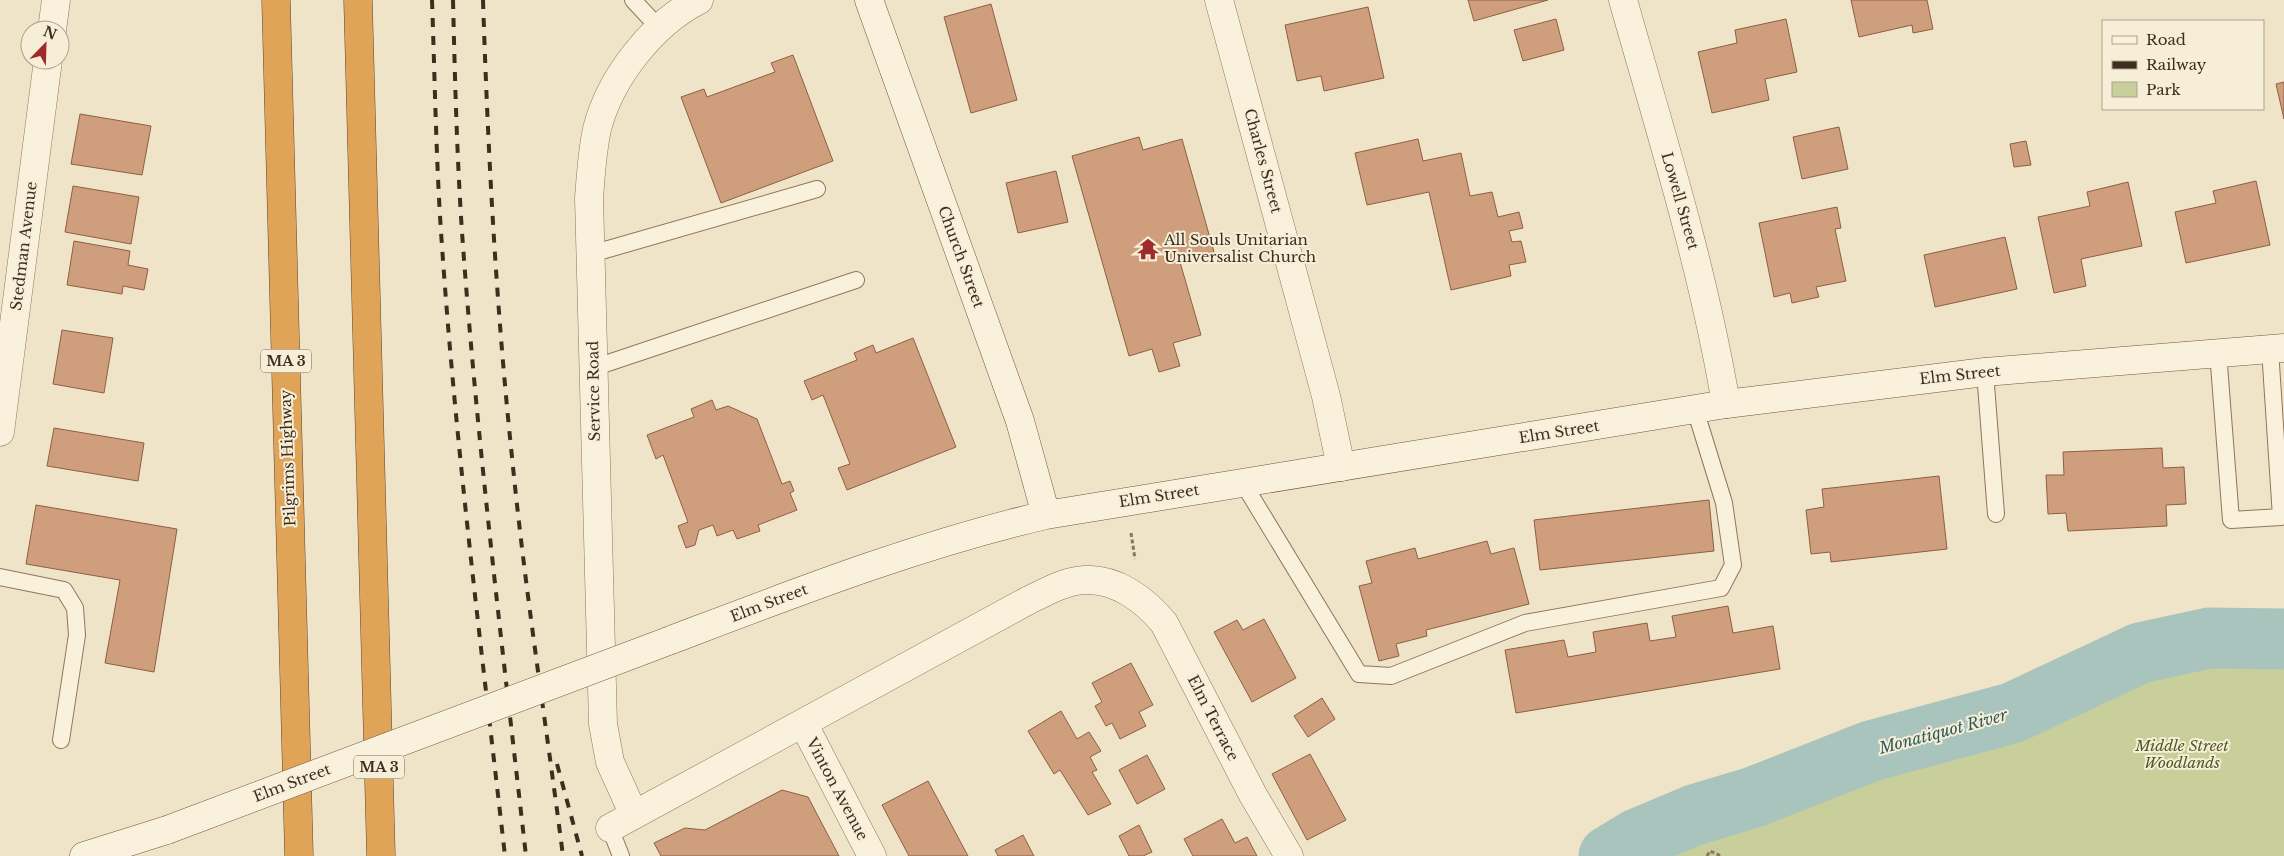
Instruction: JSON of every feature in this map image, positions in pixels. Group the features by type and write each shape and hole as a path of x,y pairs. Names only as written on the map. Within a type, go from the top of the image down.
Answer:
{"highway":[{"name":"Pilgrims Highway","path":"276,0 299,856"},
{"name":"MA 3","path":"358,0 381,856"}],"street":[{"path":"53,20 56,0"},
{"name":"Service Road","path":"634,815 610,762 603,724 591,254 590,190 593,150 598,127 610,98 628,66 660,28 699,0"},
{"name":"Church Street","path":"869,0 1020,421 1046,515"},
{"name":"Charles Street","path":"1219,0 1326,396 1340,467"},
{"name":"Lowell Street","path":"1623,0 1700,275 1726,404"},
{"name":"Stedman Avenue","path":"0,432 47,70"},
{"name":"Elm Street","path":"84,856 168,830 887,560 967,535 1046,515 1726,404 1985,372 2277,348"},
{"path":"610,828 1051,589 1084,580 1104,583 1133,595"},
{"name":"Elm Terrace","path":"1133,595 1154,611 1168,630 1253,795 1289,856"},
{"name":"Vinton Avenue","path":"803,723 872,856"}],"lane":[{"path":"633,0 660,28"},
{"path":"591,254 817,189"},
{"path":"593,368 856,280"},
{"path":"2218,352 2231,520 2281,517 2277,348"},
{"path":"1985,372 1996,514"},
{"path":"1243,482 1359,674 1390,676 1525,623 1721,588 1733,565 1724,502 1695,410"},
{"path":"0,577 64,590 75,608 77,635 61,740"},
{"path":"610,828 621,856"}],"path":[{"path":"1127,502 1133,595"},
{"path":"1707,856 1710,851 1721,856"}],"green space":[{"name":"Middle Street Woodlands","path":"2209,638 2284,639 2284,856 1609,856 1871,751"}],"building":[{"path":"1468,0 1548,0 1474,21"},
{"path":"1851,0 1927,0 1933,29 1913,33 1912,25 1859,37"},
{"path":"991,4 1017,100 971,113 944,17"},
{"path":"1368,7 1384,78 1324,91 1321,76 1297,81 1285,25"},
{"path":"1556,19 1564,50 1523,61 1514,30"},
{"path":"1786,19 1797,72 1765,79 1769,100 1712,113 1698,52 1737,43 1735,30"},
{"path":"793,55 833,161 721,203 681,97 704,89 707,97 775,72 771,63"},
{"path":"2284,82 2284,119 2276,84"},
{"path":"80,114 151,126 142,175 71,164"},
{"path":"1839,127 1848,169 1802,179 1793,137"},
{"path":"1139,137 1143,150 1182,139 1214,252 1180,262 1201,335 1173,343 1180,366 1159,372 1152,349 1129,356 1072,156"},
{"path":"1418,139 1423,161 1461,153 1470,196 1492,192 1498,217 1519,212 1523,228 1509,231 1512,242 1521,241 1526,262 1509,265 1511,276 1451,290 1429,192 1367,205 1355,153"},
{"path":"2026,141 2031,165 2014,167 2010,144"},
{"path":"1056,171 1068,222 1018,233 1006,183"},
{"path":"2256,181 2270,245 2186,263 2175,212 2216,203 2213,191"},
{"path":"2128,182 2142,246 2081,259 2086,286 2054,293 2038,217 2090,206 2087,192"},
{"path":"73,186 139,197 131,244 65,232"},
{"path":"1837,207 1841,228 1835,229 1846,281 1816,287 1819,297 1792,303 1790,293 1774,297 1759,223"},
{"path":"2005,237 2017,289 1935,307 1924,255"},
{"path":"74,241 130,251 128,265 148,269 144,290 123,286 122,294 67,285"},
{"path":"62,330 113,338 104,393 53,384"},
{"path":"913,338 956,447 847,490 838,468 850,464 823,395 812,400 804,381 857,360 854,353 873,345 876,353"},
{"path":"712,400 716,410 728,406 757,419 782,484 790,481 794,491 790,493 797,510 758,525 760,531 737,539 733,530 717,536 713,525 699,530 695,545 686,548 678,526 688,522 663,455 656,459 647,435 694,417 691,409"},
{"path":"54,428 144,443 138,481 47,466"},
{"path":"2162,448 2163,468 2184,467 2186,504 2166,505 2167,526 2068,531 2066,513 2048,514 2046,475 2064,475 2063,452"},
{"path":"1939,476 1947,549 1831,562 1830,552 1811,554 1806,510 1824,507 1822,489"},
{"path":"1709,500 1714,551 1540,570 1534,520"},
{"path":"36,505 177,529 154,672 105,663 120,580 26,564"},
{"path":"1487,541 1491,554 1514,548 1529,604 1426,630 1427,636 1396,644 1399,656 1379,661 1359,586 1372,583 1366,561 1415,548 1418,559"},
{"path":"1728,606 1733,633 1773,626 1780,669 1516,713 1505,650 1564,640 1568,657 1596,652 1593,632 1647,623 1650,641 1676,637 1672,616"},
{"path":"1264,619 1296,678 1252,702 1214,632 1237,620 1243,630"},
{"path":"1131,663 1153,705 1139,712 1146,726 1120,739 1112,723 1106,726 1095,706 1102,702 1092,683"},
{"path":"1322,698 1335,719 1308,737 1294,716"},
{"path":"1061,711 1077,739 1089,732 1101,751 1090,757 1097,770 1092,772 1111,804 1088,815 1060,770 1054,774 1028,731"},
{"path":"1310,754 1346,820 1307,840 1272,774"},
{"path":"1147,755 1165,789 1137,804 1119,770"},
{"path":"928,781 968,856 909,856 882,805"},
{"path":"782,790 808,797 839,856 661,856 654,843 685,828 705,830"},
{"path":"1222,819 1235,843 1247,837 1257,856 1193,856 1184,839"},
{"path":"1139,825 1152,852 1143,856 1129,856 1119,836"},
{"path":"1023,835 1034,856 998,856 995,850"}],"waterway":[{"name":"Monatiquot River","path":"1609,856 1637,839 1694,815 1754,797 1871,751 2012,713 2140,653 2209,638 2284,639"}],"railway":[{"path":"432,0 438,184 448,322 470,551 505,856"},
{"path":"453,0 459,184 469,322 526,856"},
{"path":"483,0 493,229 506,400 523,557 563,856"},
{"path":"557,764 582,856"}],"place":[{"name":"All Souls Unitarian Universalist Church","path":"1148,249"}]}
